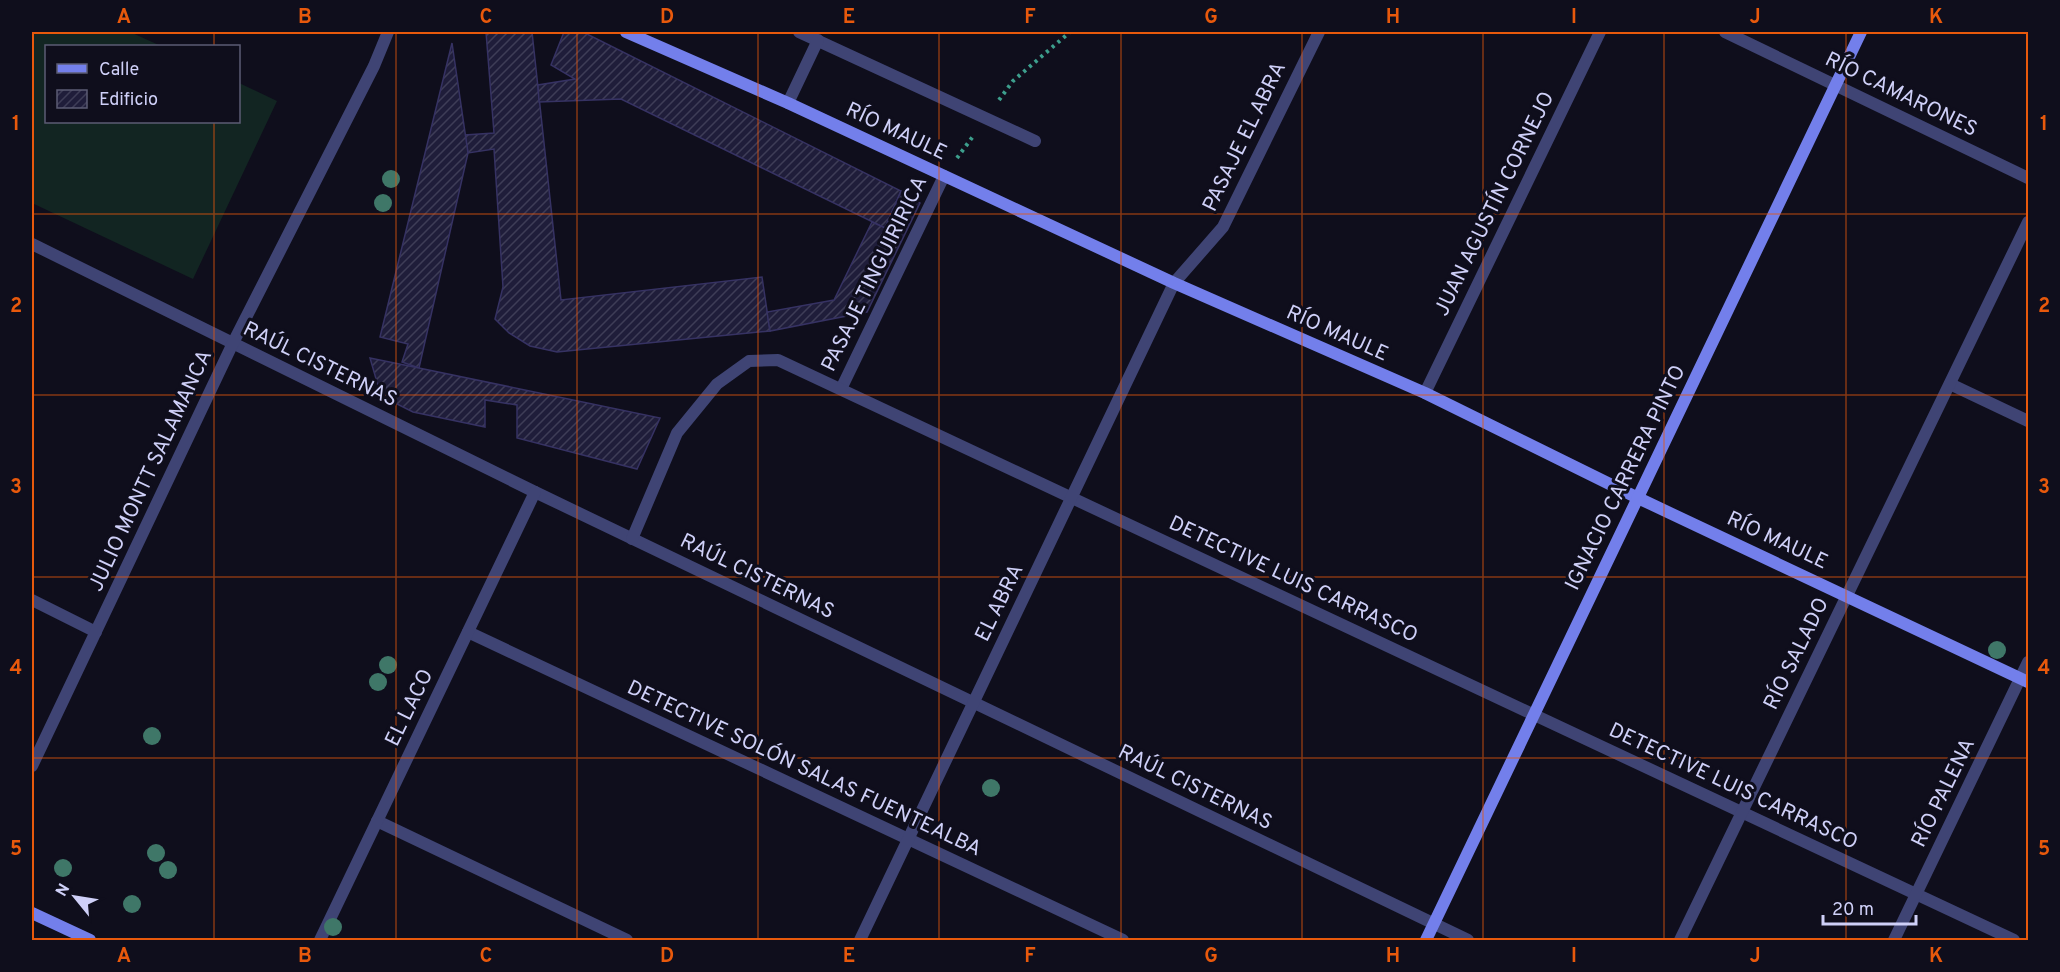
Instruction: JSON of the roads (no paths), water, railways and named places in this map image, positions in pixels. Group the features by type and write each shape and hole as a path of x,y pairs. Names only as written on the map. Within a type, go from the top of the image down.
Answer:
{"street":[{"name":"JULIO MONTT SALAMANCA","path":"32,766 233,343 374,66 388,32"},
{"name":"RÍO MAULE","path":"626,32 788,103 1174,283 1425,393 1638,498 2025,680"},
{"path":"799,32 1035,141"},
{"name":"PASAJE EL ABRA","path":"1174,283 1223,227 1319,32"},
{"name":"JUAN AGUSTÍN CORNEJO","path":"1425,393 1600,32"},
{"name":"RÍO CAMARONES","path":"1725,32 2028,178"},
{"name":"IGNACIO CARRERA PINTO","path":"1426,940 1861,32"},
{"path":"788,103 818,40"},
{"name":"PASAJE TINGUIRIRICA","path":"842,389 944,176"},
{"name":"RÍO SALADO","path":"1680,940 2028,222"},
{"name":"RAÚL CISTERNAS","path":"32,244 535,492 1468,940"},
{"name":"EL ABRA","path":"860,940 1174,283"},
{"name":"DETECTIVE LUIS CARRASCO","path":"632,539 677,433 717,384 749,362 778,360 2014,940"},
{"path":"1950,384 2028,421"},
{"name":"EL LACO","path":"320,940 535,492"},
{"path":"32,600 96,632"},
{"name":"DETECTIVE SOLÓN SALAS FUENTEALBA","path":"468,632 1123,940"},
{"name":"RÍO PALENA","path":"1894,940 2025,680 2028,662"},
{"path":"378,821 627,940"},
{"path":"32,913 90,940"}]}
